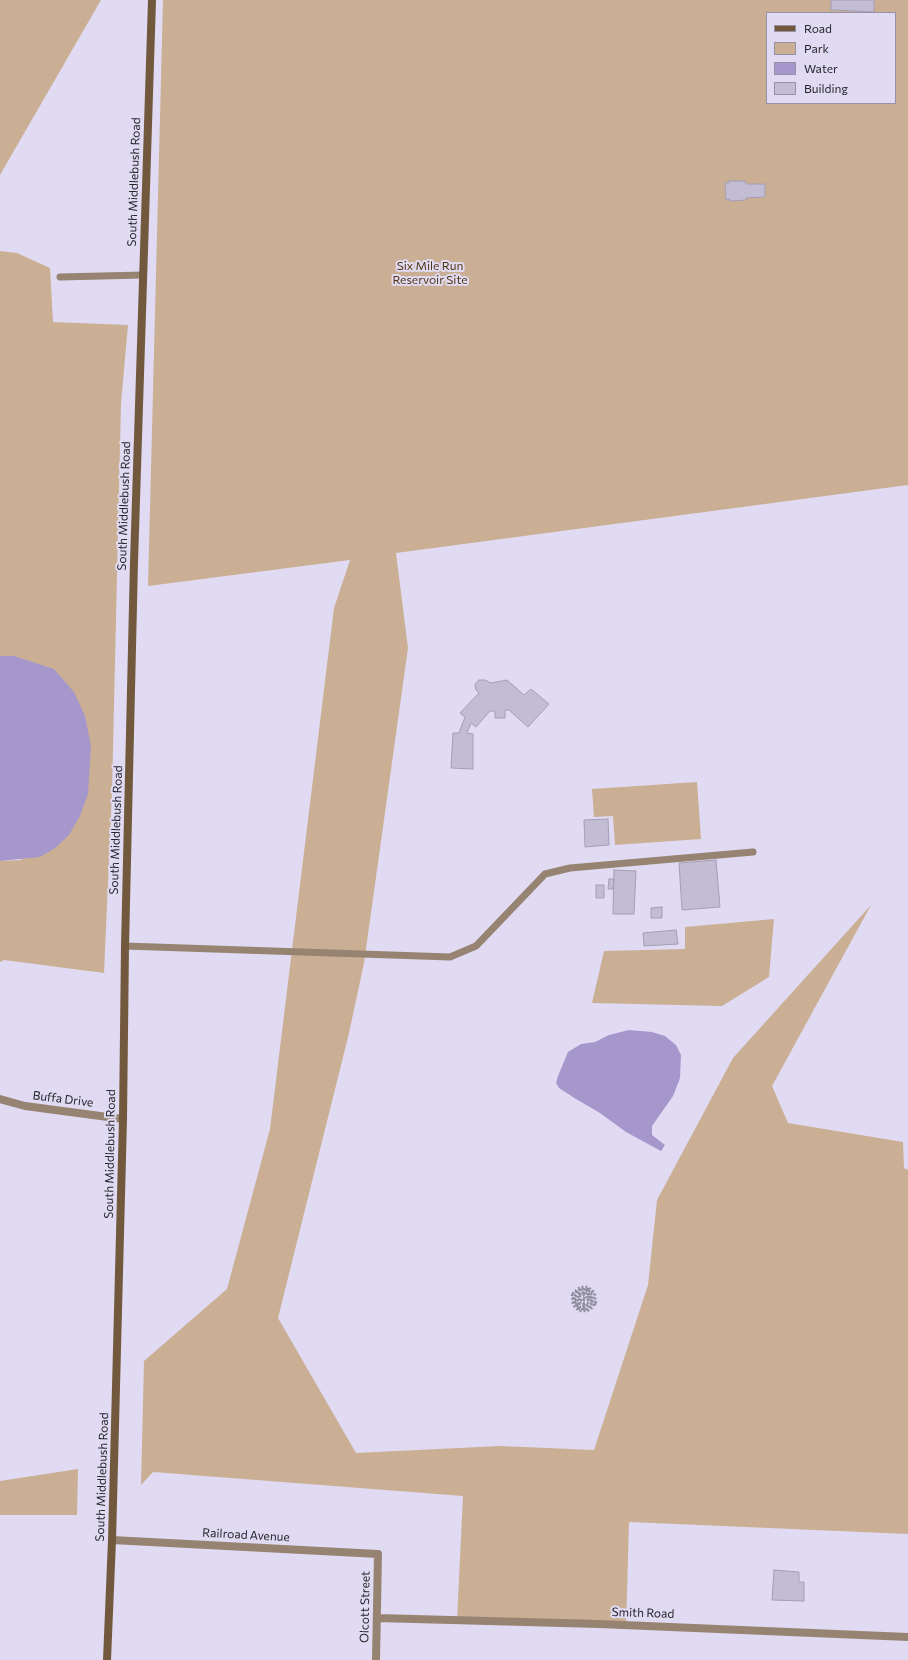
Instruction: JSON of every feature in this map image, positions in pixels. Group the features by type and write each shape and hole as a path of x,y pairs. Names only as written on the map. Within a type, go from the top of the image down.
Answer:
{"street":[{"name":"South Middlebush Road","path":"107,1660 112,1540 123,1119 125,946 134,554 152,0"},
{"name":"Buffa Drive","path":"0,1099 26,1106 123,1119"},
{"name":"Railroad Avenue","path":"112,1540 378,1554"},
{"name":"Olcott Street","path":"376,1660 378,1554"},
{"name":"Smith Road","path":"376,1618 599,1624 908,1637"}],"lane":[{"path":"60,277 143,275"},
{"path":"125,946 450,957 476,946 545,874 570,868 753,852"}],"path":[{"path":"586,1300 590,1301 590,1295 587,1294 588,1300 585,1295 580,1296 586,1293 580,1294 577,1299 580,1305 580,1298 583,1303 588,1303 582,1306 590,1304 587,1307 580,1307 576,1301 576,1297 578,1294 586,1291 589,1293 593,1301 593,1296 589,1291 590,1290 595,1295 596,1302 594,1292 588,1287 580,1287 573,1293 574,1294 580,1289 588,1289 580,1290 575,1295 575,1302 579,1309 574,1303 572,1295 573,1305 579,1311 588,1311 594,1305 588,1310 581,1309 588,1308 593,1304 597,1305"}],"green space":[{"path":"0,0 101,0 0,175"},
{"name":"Six Mile Run Reservoir Site","path":"163,0 908,0 908,485 396,553 408,648 364,963 349,1033 278,1318 356,1453 500,1446 594,1450 648,1285 657,1200 733,1058 871,905 772,1086 788,1123 903,1142 904,1168 908,1170 908,1534 629,1522 626,1628 457,1620 463,1496 153,1472 141,1485 144,1361 227,1289 270,1129 334,608 350,560 148,586"},
{"path":"0,251 17,253 50,268 53,322 128,325 121,403 112,792 104,973 4,960 0,962 0,861 21,860 14,657 0,656"},
{"path":"697,782 701,839 615,845 613,816 594,817 592,789"},
{"path":"774,919 769,977 722,1006 592,1003 604,951 685,949 685,927"},
{"path":"78,1469 77,1515 0,1515 0,1481"}],"water":[{"path":"0,656 14,656 54,669 74,692 85,716 91,746 88,794 80,816 69,835 55,848 40,857 0,861"},
{"path":"629,1030 652,1032 665,1036 676,1045 681,1055 680,1078 673,1096 652,1126 652,1135 665,1145 661,1151 626,1132 600,1113 559,1088 556,1083 568,1052 581,1044 595,1042 609,1035"}],"building":[{"path":"831,0 874,0 874,12 831,10"},
{"path":"729,181 745,181 746,184 765,184 765,197 746,198 746,200 726,200 725,183 729,183"},
{"path":"479,680 485,680 491,683 507,680 524,695 531,689 549,704 528,727 509,710 505,710 505,718 495,718 495,711 490,711 476,727 471,723 467,733 473,734 473,769 451,768 453,733 459,733 465,717 460,713 479,693 476,690 475,684"},
{"path":"608,819 609,845 585,847 584,820"},
{"path":"716,860 720,907 682,910 679,863"},
{"path":"614,870 636,871 634,914 613,914"},
{"path":"609,879 614,879 613,889 608,889"},
{"path":"596,885 604,885 604,898 596,898"},
{"path":"662,907 662,918 651,918 651,908"},
{"path":"676,930 678,944 644,946 643,933"},
{"path":"774,1570 799,1572 799,1582 804,1582 804,1601 772,1600"}]}
